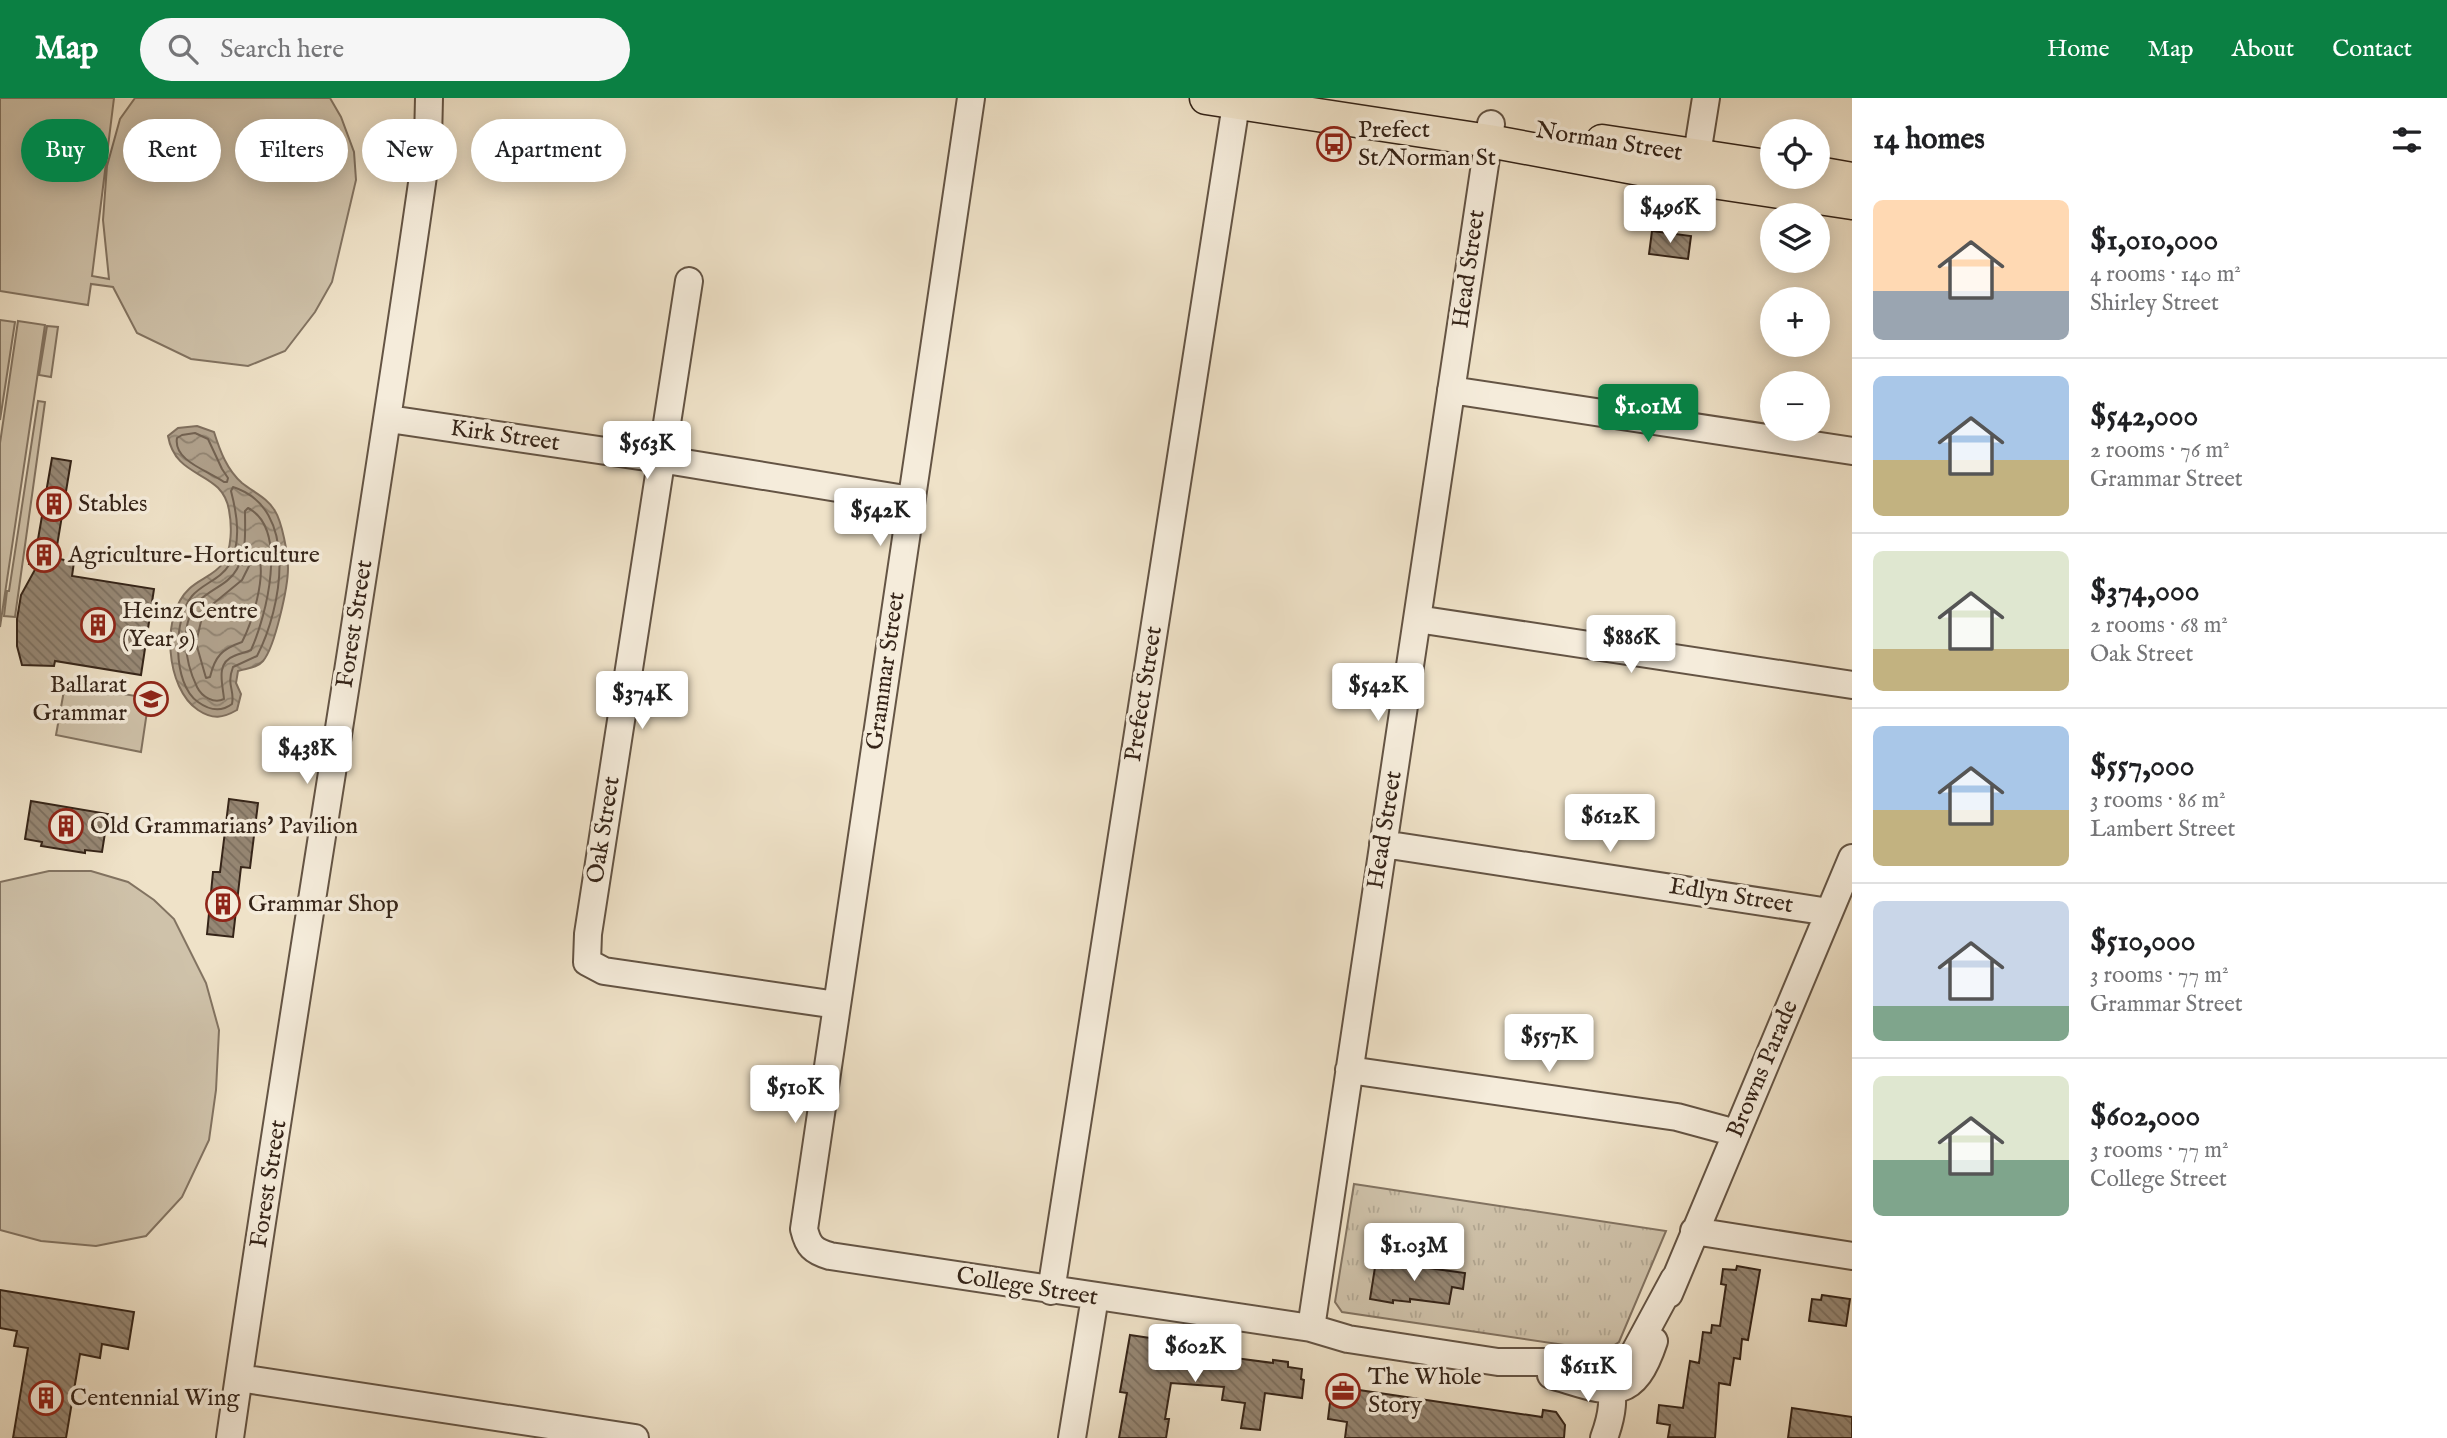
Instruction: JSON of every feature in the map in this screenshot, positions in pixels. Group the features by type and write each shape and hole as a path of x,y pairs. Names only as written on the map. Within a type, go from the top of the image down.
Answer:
{"main road":[{"name":"Norman Street","path":"1320,98 1490,132 1695,167 1852,204"},
{"name":"Norman Street","path":"1227,100 1490,132"},
{"name":"Norman Street","path":"1695,167 1760,167"},
{"path":"1830,175 1852,178"}],"street":[{"name":"Forest Street","path":"429,98 429,119"},
{"name":"Forest Street","path":"436,119 443,98"},
{"name":"Grammar Street","path":"807,1244 804,1229 836,1005 971,98"},
{"path":"1695,167 1706,98"},
{"name":"Prefect Street","path":"1051,1291 1227,100"},
{"name":"Head Street","path":"1311,1328 1490,132"},
{"name":"Forest Street","path":"230,1438 389,419 422,182"},
{"name":"Oak Street","path":"689,281 582,967 836,1005"},
{"path":"1451,390 1852,451"},
{"name":"Kirk Street","path":"389,419 911,500"},
{"path":"1417,619 1852,685"},
{"name":"Edlyn Street","path":"1383,844 1829,912"},
{"name":"Browns Parade","path":"1605,1382 1627,1385 1640,1374 1651,1351 1674,1279 1852,858"},
{"path":"1349,1069 1677,1117 1736,1133"},
{"path":"1694,1231 1852,1256"},
{"name":"College Street","path":"807,1244 815,1252 830,1256 1311,1328 1352,1340 1498,1362 1557,1362 1605,1382"},
{"path":"1072,1438 1095,1297"},
{"path":"239,1378 635,1438"},
{"path":"1591,1438 1605,1382"},
{"path":"1604,1438 1605,1382"}],"green space":[{"path":"0,98 114,98 109,138 109,119 21,119 21,182 104,182 92,276 109,279 103,220 106,182 109,182 109,159 120,119 135,98 330,98 341,117 342,119 235,119 235,182 348,182 348,136 354,152 356,180 332,282 315,312 285,351 248,366 191,359 137,333 113,287 91,284 88,305 0,291"},
{"path":"0,320 15,322 0,420"},
{"path":"18,321 45,325 0,627 0,443"},
{"path":"47,326 58,327 51,377 39,375"},
{"path":"38,401 45,402 15,617 4,616 9,591"},
{"path":"65,685 149,698 141,752 56,735"},
{"path":"49,871 91,871 128,882 154,900 174,919 206,983 219,1030 216,1090 209,1140 182,1197 146,1236 96,1246 41,1241 0,1230 0,882"},
{"path":"1354,1184 1666,1231 1619,1342 1605,1351 1342,1312 1335,1302"}],"water":[{"path":"197,426 214,432 232,472 272,506 282,530 288,562 283,602 268,654 258,665 238,671 236,683 241,694 237,710 218,717 203,713 187,700 173,670 171,652 174,616 180,601 189,589 216,571 223,563 230,537 230,516 225,497 218,487 180,461 168,436 178,428"}],"building":[{"path":"1652,231 1691,236 1688,259 1649,254"},
{"name":"Heinz Centre (Year 9)","path":"52,458 71,461 55,558 74,562 72,576 154,589 141,675 55,661 54,666 22,665 17,646 17,619 21,595 37,566 29,564 32,544 37,545"},
{"path":"229,799 258,803 250,868 241,867 233,937 207,934 213,872 220,872"},
{"name":"Old Grammarians' Pavilion","path":"31,801 108,814 102,852 85,850 85,853 41,846 42,842 25,839"},
{"path":"1376,1261 1465,1273 1463,1289 1452,1287 1449,1304 1410,1299 1410,1302 1393,1300 1393,1303 1370,1299"},
{"path":"1737,1266 1760,1270 1748,1340 1742,1339 1740,1359 1734,1358 1730,1385 1719,1383 1715,1438 1668,1437 1670,1425 1657,1423 1659,1405 1683,1408 1690,1361 1699,1363 1703,1332 1711,1333 1712,1325 1720,1326 1726,1285 1721,1284 1723,1269 1736,1270"},
{"name":"Centennial Wing","path":"0,1290 134,1312 128,1349 102,1344 100,1358 80,1354 66,1438 13,1438 28,1348 14,1346 17,1331 0,1328"},
{"path":"1822,1295 1850,1299 1846,1326 1809,1321 1812,1299 1821,1300"},
{"path":"1130,1335 1191,1344 1188,1358 1227,1361 1228,1357 1273,1363 1273,1360 1288,1362 1288,1367 1302,1369 1302,1398 1265,1393 1260,1430 1241,1428 1245,1403 1222,1400 1224,1387 1171,1383 1165,1419 1169,1419 1166,1438 1119,1438 1127,1393 1120,1392"},
{"path":"1332,1386 1542,1417 1543,1410 1556,1412 1565,1425 1564,1438 1345,1438 1347,1422 1328,1419"},
{"path":"1792,1408 1852,1417 1852,1438 1788,1438"}],"place":[{"name":"Prefect St/Norman St","path":"1334,144"},
{"name":"Stables","path":"54,504"},
{"name":"Agriculture-Horticulture","path":"44,555"},
{"name":"Heinz Centre (Year 9)","path":"98,625"},
{"name":"Ballarat Grammar","path":"151,699"},
{"name":"Old Grammarians' Pavilion","path":"66,826"},
{"name":"Grammar Shop","path":"223,904"},
{"name":"The Whole Story","path":"1343,1391"},
{"name":"Centennial Wing","path":"46,1398"}]}
